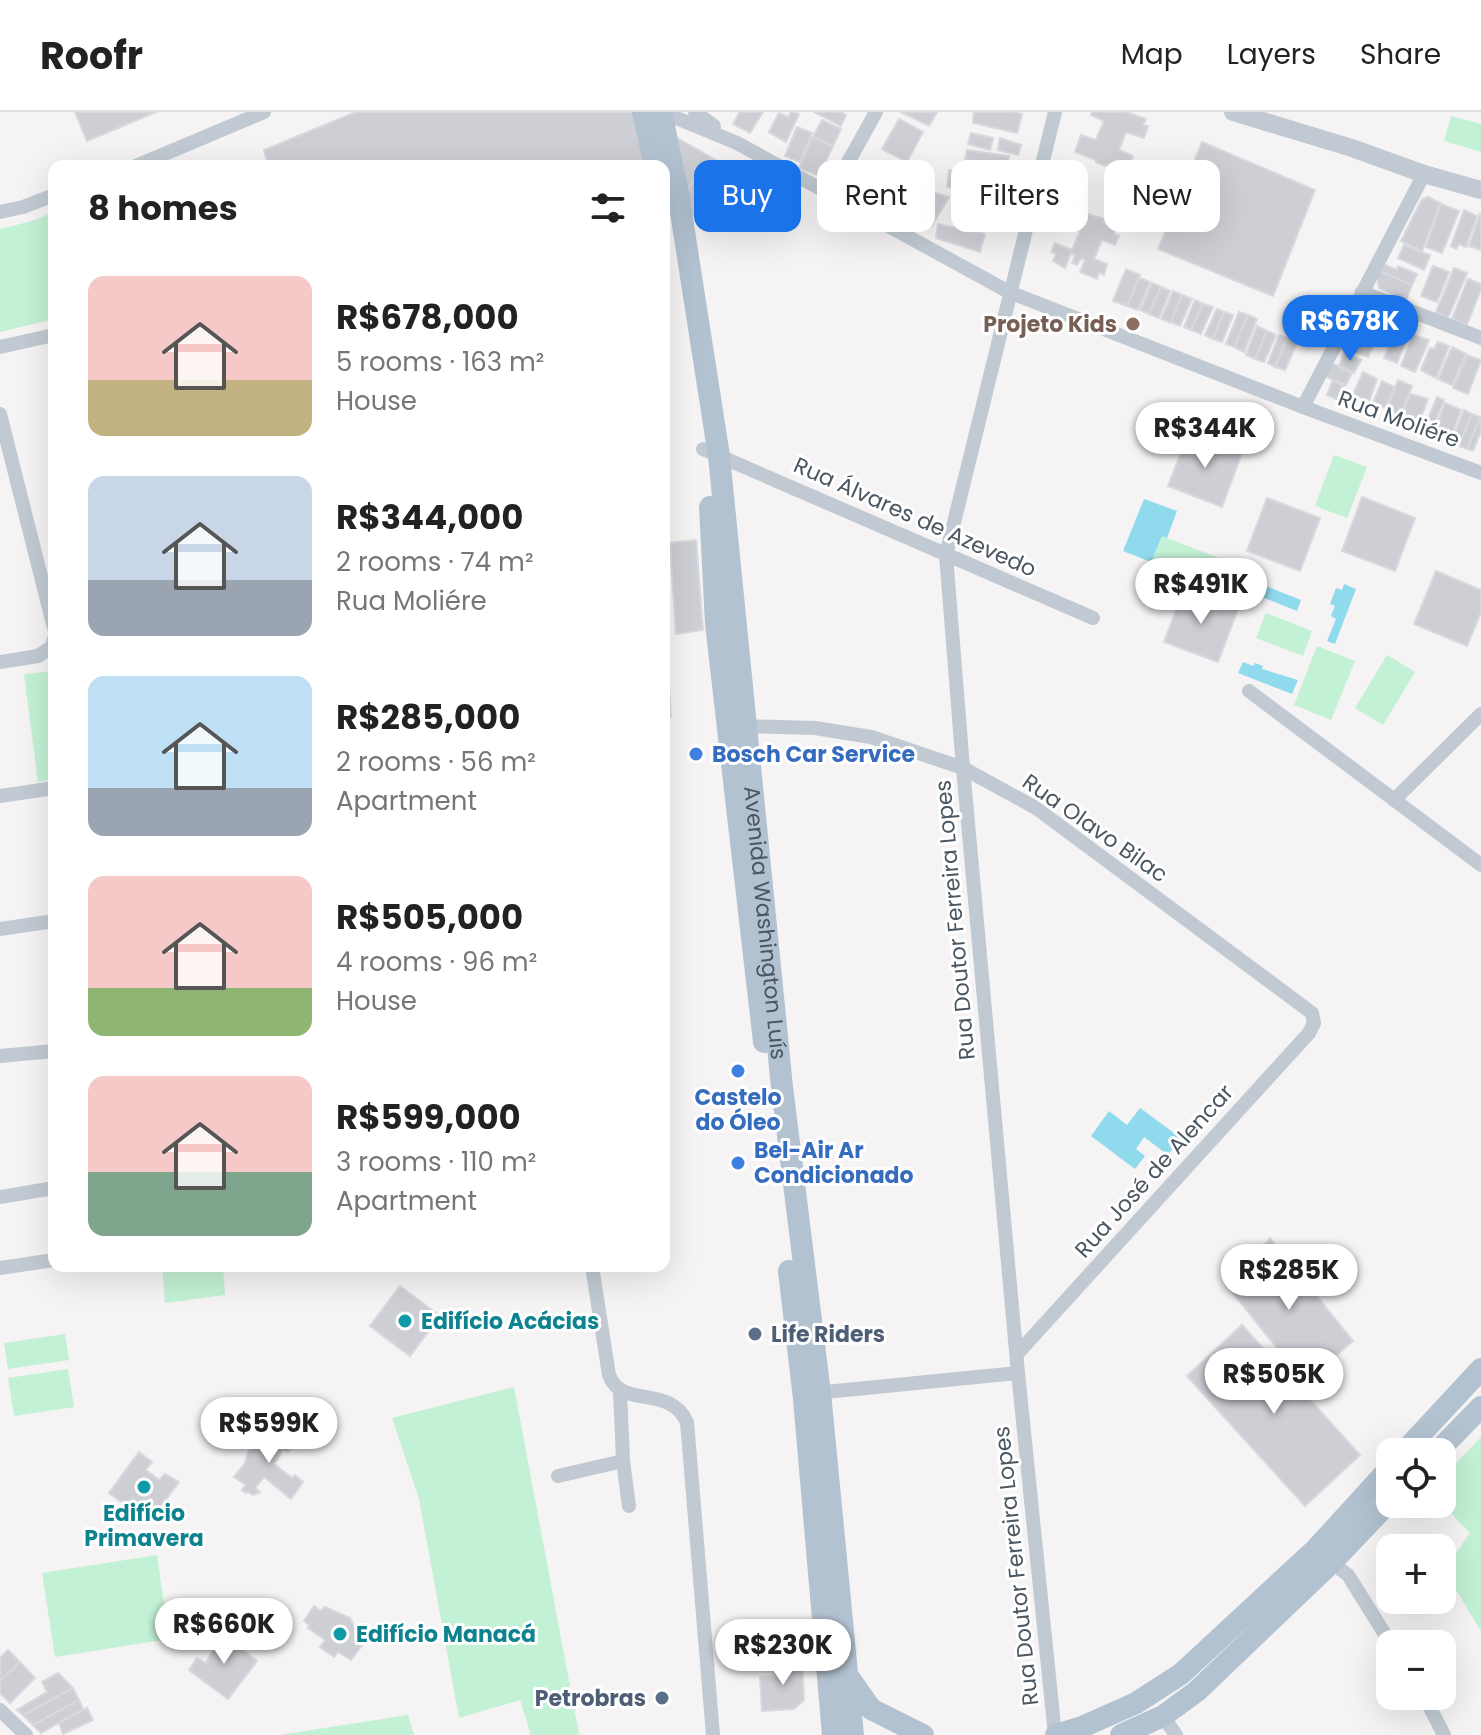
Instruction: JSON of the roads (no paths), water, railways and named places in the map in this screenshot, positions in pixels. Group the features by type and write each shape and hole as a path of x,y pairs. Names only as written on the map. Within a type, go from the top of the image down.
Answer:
{"main road":[{"path":"643,112 654,160"},
{"name":"Avenida Washington Luís","path":"662,112 666,160"},
{"name":"Avenida Washington Luís","path":"670,203 711,453 738,727 782,1087 811,1393 833,1735"},
{"path":"1417,1438 1481,1369"},
{"name":"Avenida Washington Luís","path":"811,1393 853,1735"},
{"path":"1451,1438 1481,1407"},
{"path":"1121,1735 1170,1726 1197,1691 1324,1556 1376,1487"},
{"path":"1056,1735 1136,1703 1181,1674 1376,1513"},
{"path":"847,1674 871,1709 923,1735"}],"street":[{"path":"150,160 264,112"},
{"name":"Rua Moliére","path":"662,112 737,143 817,186"},
{"name":"Rua Moliére","path":"695,112 737,143"},
{"path":"849,160 876,112"},
{"name":"Rua Doutor Ferreira Lopes","path":"1055,112 946,555 1018,1373 1056,1735"},
{"path":"1233,112 1481,190"},
{"path":"1303,407 1424,174"},
{"path":"0,212 48,197"},
{"name":"Rua Moliére","path":"901,232 1009,292 1481,473"},
{"path":"1362,292 1481,338"},
{"path":"0,347 48,336"},
{"path":"0,414 48,604"},
{"name":"Rua Álvares de Azevedo","path":"711,453 1093,618"},
{"path":"0,662 38,656 48,650"},
{"path":"1249,691 1481,865"},
{"path":"1394,800 1481,714"},
{"name":"Rua Olavo Bilac","path":"738,727 815,728 871,737 963,768 1036,808 1312,1013"},
{"path":"0,796 48,789"},
{"path":"0,929 48,922"},
{"name":"Rua José de Alencar","path":"1017,1354 1309,1033 1314,1023 1312,1013"},
{"path":"0,1056 48,1052"},
{"path":"0,1197 48,1189"},
{"path":"0,1268 48,1261"},
{"path":"593,1272 613,1385 620,1391 668,1402 681,1409 687,1422 713,1735"},
{"path":"811,1393 1018,1373"},
{"path":"620,1391 623,1461 629,1506"},
{"path":"558,1476 623,1461"},
{"path":"1324,1556 1348,1575 1382,1630"},
{"path":"0,1710 26,1735"},
{"path":"1431,1710 1444,1735"}],"water":[{"path":"1144,499 1177,511 1167,538 1162,536 1151,562 1123,551"},
{"path":"1248,579 1301,600 1297,611 1244,590"},
{"path":"1344,584 1356,589 1335,644 1327,641 1336,619 1331,616 1335,606 1330,604 1336,588 1342,590"},
{"path":"1243,662 1253,666 1255,663 1263,666 1262,669 1298,680 1292,694 1238,673"},
{"path":"1140,1108 1181,1138 1168,1155 1144,1137 1136,1149 1145,1156 1135,1169 1091,1136 1109,1111 1127,1125"}],"place":[{"name":"Projeto Kids","path":"1133,324"},
{"name":"Bosch Car Service","path":"696,754"},
{"name":"Castelo do Óleo","path":"738,1071"},
{"name":"Bel-Air Ar Condicionado","path":"738,1163"},
{"name":"Edifício Acácias","path":"405,1321"},
{"name":"Life Riders","path":"755,1334"},
{"name":"Edifício Primavera","path":"144,1487"},
{"name":"Edifício Manacá","path":"340,1634"},
{"name":"Petrobras","path":"662,1698"}]}
